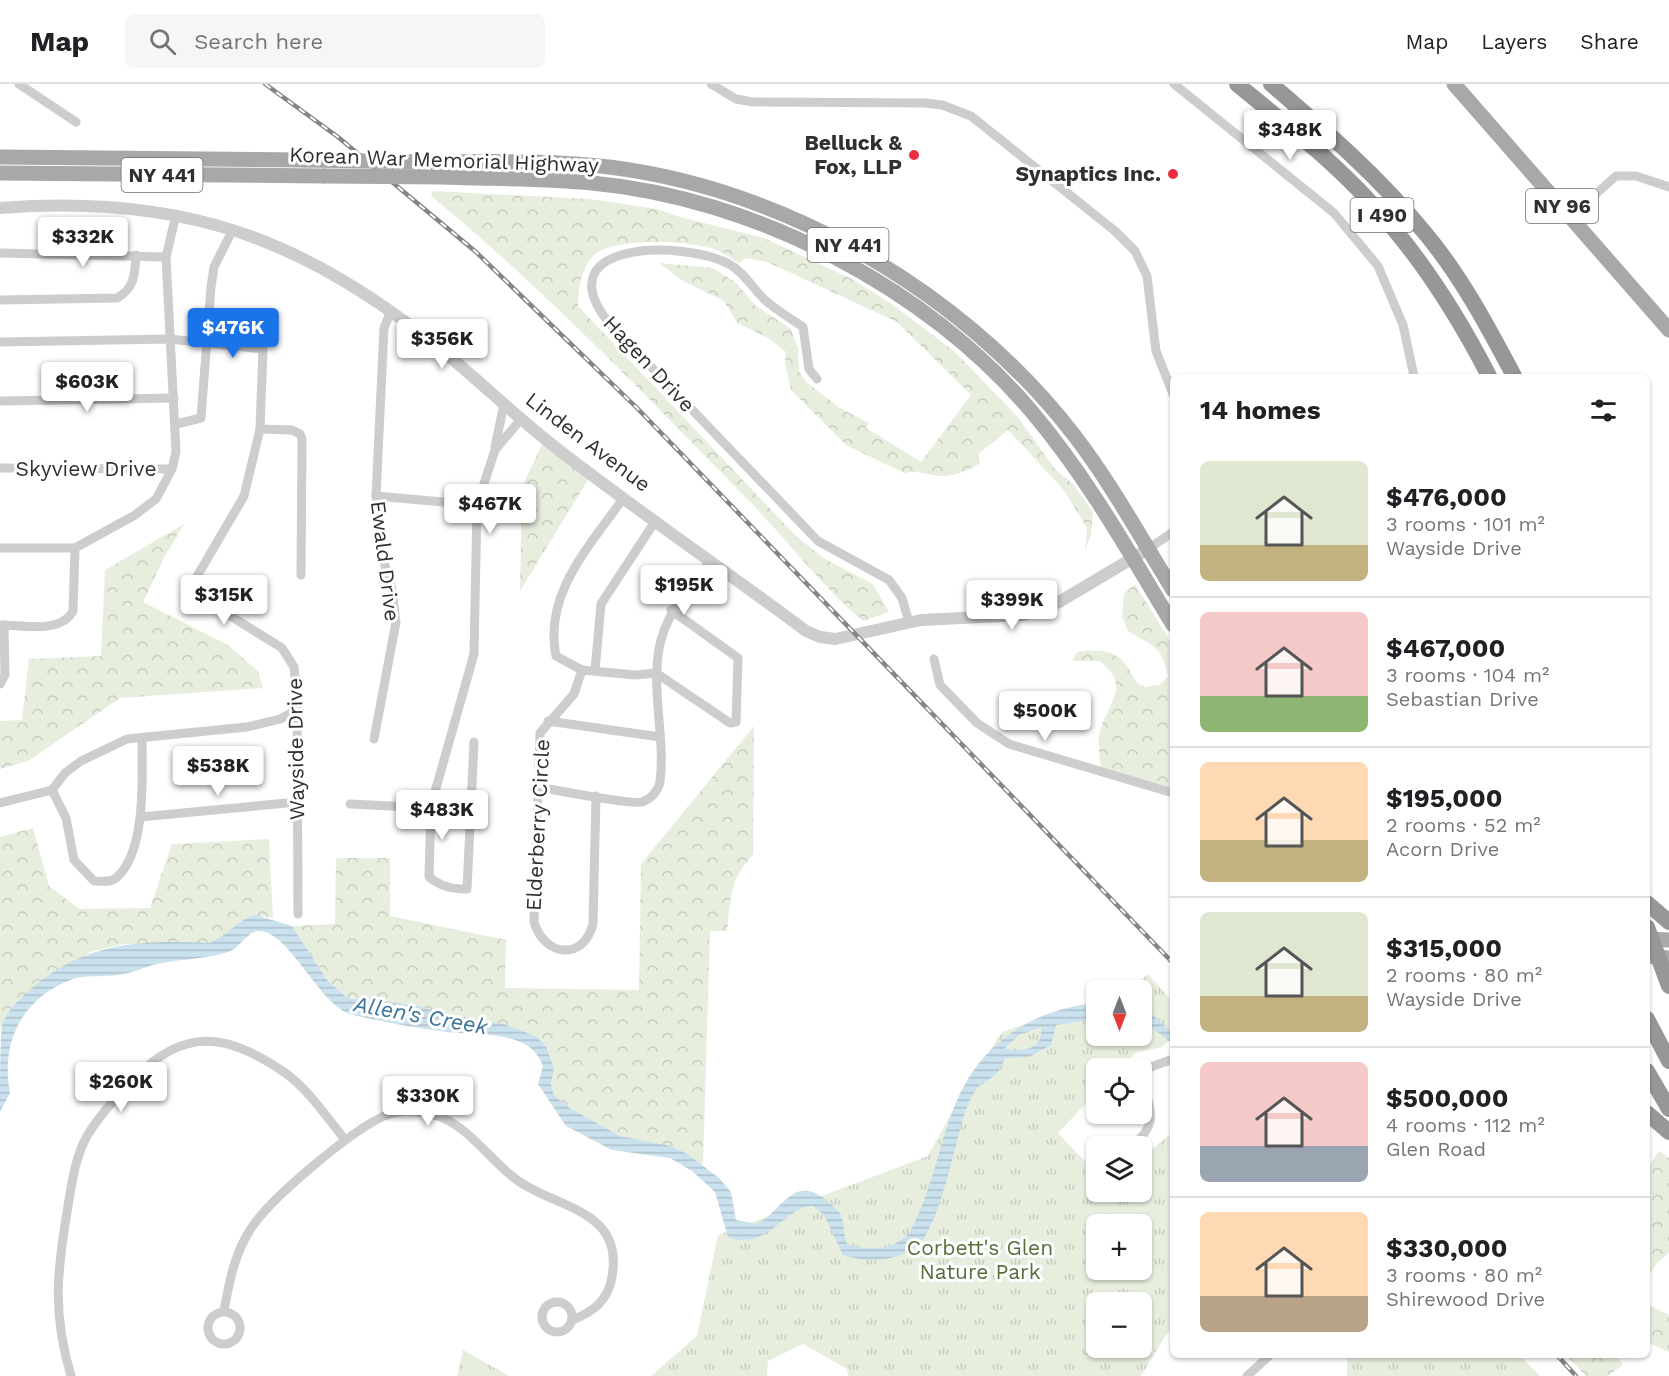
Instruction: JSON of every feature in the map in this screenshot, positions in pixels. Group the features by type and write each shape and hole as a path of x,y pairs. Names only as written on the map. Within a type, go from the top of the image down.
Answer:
{"highway":[{"name":"I 490","path":"1237,84 1340,171 1372,203 1429,273 1461,323 1488,374"},
{"name":"I 490","path":"1271,84 1350,152 1427,235 1489,329 1513,374"},
{"path":"1650,906 1669,922"},
{"path":"1650,940 1669,986"},
{"path":"1650,1025 1669,1061"},
{"path":"1650,1076 1669,1109"},
{"path":"1650,1116 1669,1132"}],"main road":[{"name":"NY 96","path":"1454,84 1669,330"},
{"name":"Korean War Memorial Highway","path":"0,157 577,164 668,178 772,208 856,250 903,278 944,307 998,353 1033,388 1094,462 1170,585"},
{"name":"Korean War Memorial Highway","path":"0,173 445,177 593,183 674,198 730,213 843,261 896,293 944,328 1012,390 1067,457 1170,619"},
{"path":"1650,935 1669,940"}],"street":[{"path":"20,84 76,122"},
{"path":"711,84 736,99 753,102 925,103 942,105 971,116 1115,231 1135,251 1147,276 1156,351 1170,386"},
{"path":"1174,84 1334,213 1378,266 1403,326 1414,374"},
{"path":"1571,216 1616,176 1636,176 1669,187"},
{"name":"Linden Avenue","path":"0,208 95,204 176,215 233,230 315,263 355,286 391,311 439,347 522,419 806,631 828,639 848,637 909,622 1006,617 1032,612 1059,602 1148,549"},
{"path":"0,548 75,548 135,515 156,499 172,469 176,452 176,424 169,339 166,257 176,215"},
{"path":"176,424 201,418 214,267 233,230"},
{"name":"Hagen Drive","path":"817,379 808,369 802,327 766,301 730,264 699,254 651,251 614,255 598,266 592,284 593,295 596,304 609,323 818,541 890,580 902,598 909,622"},
{"path":"0,253 166,257"},
{"path":"0,300 117,298 125,294 134,280 136,255"},
{"name":"Ewald Drive","path":"374,739 396,622 392,590 384,562 376,496 384,328 391,311"},
{"path":"0,342 169,339 207,342"},
{"name":"Wayside Drive","path":"207,342 263,349 260,429 244,496 192,585 195,594 282,648 294,667 297,710 298,914"},
{"path":"0,401 174,398"},
{"path":"474,742 467,889 454,890 446,888 429,877 431,806 474,654 477,505 495,450 504,405"},
{"path":"495,450 522,419"},
{"path":"260,429 292,430 300,434 302,439 301,575"},
{"name":"Skyview Drive","path":"0,468 172,469"},
{"path":"376,496 477,505"},
{"path":"624,497 560,594 553,626 556,656 582,670 635,675 656,673 730,723 736,722 738,658 672,610"},
{"path":"595,670 601,604 656,520"},
{"path":"1148,549 1170,534"},
{"path":"0,684 5,675 2,625 55,625 69,618 73,611 75,548"},
{"path":"538,787 635,803 653,795 660,783 656,673 661,641 672,610 711,560"},
{"path":"934,659 940,685 976,723 1009,744 1170,792"},
{"name":"Elderberry Circle","path":"582,670 574,694 548,721 540,733 534,922 542,939 561,950 579,948 586,942 593,924 596,796"},
{"path":"0,803 52,790 65,773 81,761 127,739 247,727 280,719 297,710"},
{"path":"548,721 660,737"},
{"path":"52,790 66,818 74,860 94,881 106,882 116,878 131,853 141,817 142,738"},
{"path":"141,817 297,802"},
{"path":"350,804 431,806 471,810"},
{"path":"71,1376 58,1322 56,1285 74,1171 80,1151 98,1119 147,1065 163,1053 190,1041 223,1043 242,1049 283,1071 300,1085 345,1140"},
{"path":"1141,1136 1146,1130 1151,1116 1151,1104 1144,1078 1145,1069 1152,1064 1170,1060"},
{"path":"224,1311 232,1270 249,1231 270,1205 345,1140 386,1116 418,1111 447,1118 459,1126 495,1162 521,1183 582,1210 593,1219 610,1242 612,1278 602,1302 592,1312 572,1320"},
{"path":"1247,1376 1267,1358"}],"green space":[{"path":"432,191 590,199 657,209 764,238 854,280 896,307 955,352 1017,416 1055,469 1073,484 1093,512 1091,535 1085,550 1087,528 1063,489 1008,430 978,454 980,463 966,471 943,476 917,472 904,473 846,445 791,390 785,364 786,352 768,338 737,323 724,301 683,281 659,263 713,268 736,283 755,305 791,329 798,348 799,371 806,382 840,408 869,423 866,428 921,462 971,395 897,322 767,262 746,258 739,263 717,250 702,246 669,242 632,243 602,250 592,257 585,267 581,280 578,306 797,537 825,559 873,584 889,612 863,621 834,594 753,505 636,385 515,269 431,196"},
{"path":"542,444 589,478 520,591 522,487"},
{"path":"184,524 165,556 143,602 228,645 258,671 263,688 120,698 28,761 0,769 0,721 22,720 29,659 101,656 105,570"},
{"path":"1135,584 1170,641 1170,789 1101,770 1099,736 1114,697 1115,679 1110,670 1099,661 1072,661 1077,652 1110,653 1120,658 1139,685 1146,687 1160,685 1168,676 1163,658 1155,648 1128,631 1122,616 1124,594"},
{"path":"754,726 753,855 735,881 727,931 710,931 703,1165 671,1146 620,1136 568,1107 554,1095 551,1084 554,1068 546,1046 415,1005 347,998 327,980 292,926 335,924 336,858 390,858 390,916 506,940 505,988 639,990 641,864"},
{"path":"33,828 49,886 79,909 150,908 172,844 269,839 273,918 261,917 244,920 226,934 208,943 124,944 90,952 1,1025 0,1033 0,837"},
{"name":"Corbett's Glen Nature Park","path":"1148,974 1170,999 1170,1040 1162,1047 1135,1053 1130,1058 1086,1058 1086,1104 1058,1133 1086,1162 1086,1202 1152,1202 1152,1150 1170,1135 1170,1332 1152,1358 1152,1292 1086,1292 1086,1358 1152,1358 1141,1376 848,1376 847,1369 803,1344 768,1361 767,1376 651,1376 697,1336 718,1235 928,1156 965,1088 1002,1032 1058,1013 1086,1008 1086,1046 1152,1046 1152,980 1141,980"},
{"path":"1659,1151 1669,1158 1669,1253 1657,1263 1650,1274 1650,1164"},
{"path":"1650,1306 1669,1315 1669,1352 1650,1343"},
{"path":"463,1350 509,1376 457,1376"},
{"path":"1347,1358 1522,1358 1540,1376 1347,1376"},
{"path":"1569,1358 1618,1358 1623,1365 1607,1376 1586,1376"}],"water":[{"name":"Allen's Creek","path":"255,915 292,926 327,980 347,998 415,1005 445,1014 504,1024 535,1036 546,1046 554,1068 551,1084 554,1095 568,1107 620,1136 671,1146 689,1155 719,1178 731,1192 736,1220 757,1224 795,1193 812,1192 825,1199 840,1213 848,1245 863,1248 887,1247 907,1235 925,1199 956,1101 975,1068 988,1053 1020,1028 1056,1011 1086,1004 1086,1020 1056,1025 1051,1045 1029,1057 1005,1058 999,1071 979,1086 965,1113 940,1203 926,1235 910,1251 892,1258 871,1260 843,1255 824,1215 813,1206 793,1213 765,1234 754,1239 742,1240 728,1237 715,1192 692,1171 670,1158 612,1150 566,1126 538,1084 543,1066 527,1045 496,1036 447,1032 353,1015 340,1009 328,998 292,954 269,933 253,932 234,949 225,953 157,964 117,975 73,979 56,987 28,1009 19,1023 12,1039 9,1056 10,1093 0,1112 2,1024 14,1005 51,973 93,953 114,947 159,942 208,943","holes":["1041,1027 1039,1041 1031,1048 1004,1049 1019,1035"]},
{"path":"1152,1014 1170,1030 1170,1042 1152,1028"}],"railway":[{"path":"265,84 338,137 476,252 637,408 1170,960"},
{"path":"1560,1358 1576,1376"}],"place":[{"name":"Belluck & Fox, LLP","path":"914,155"},
{"name":"Synaptics Inc.","path":"1173,174"}]}
